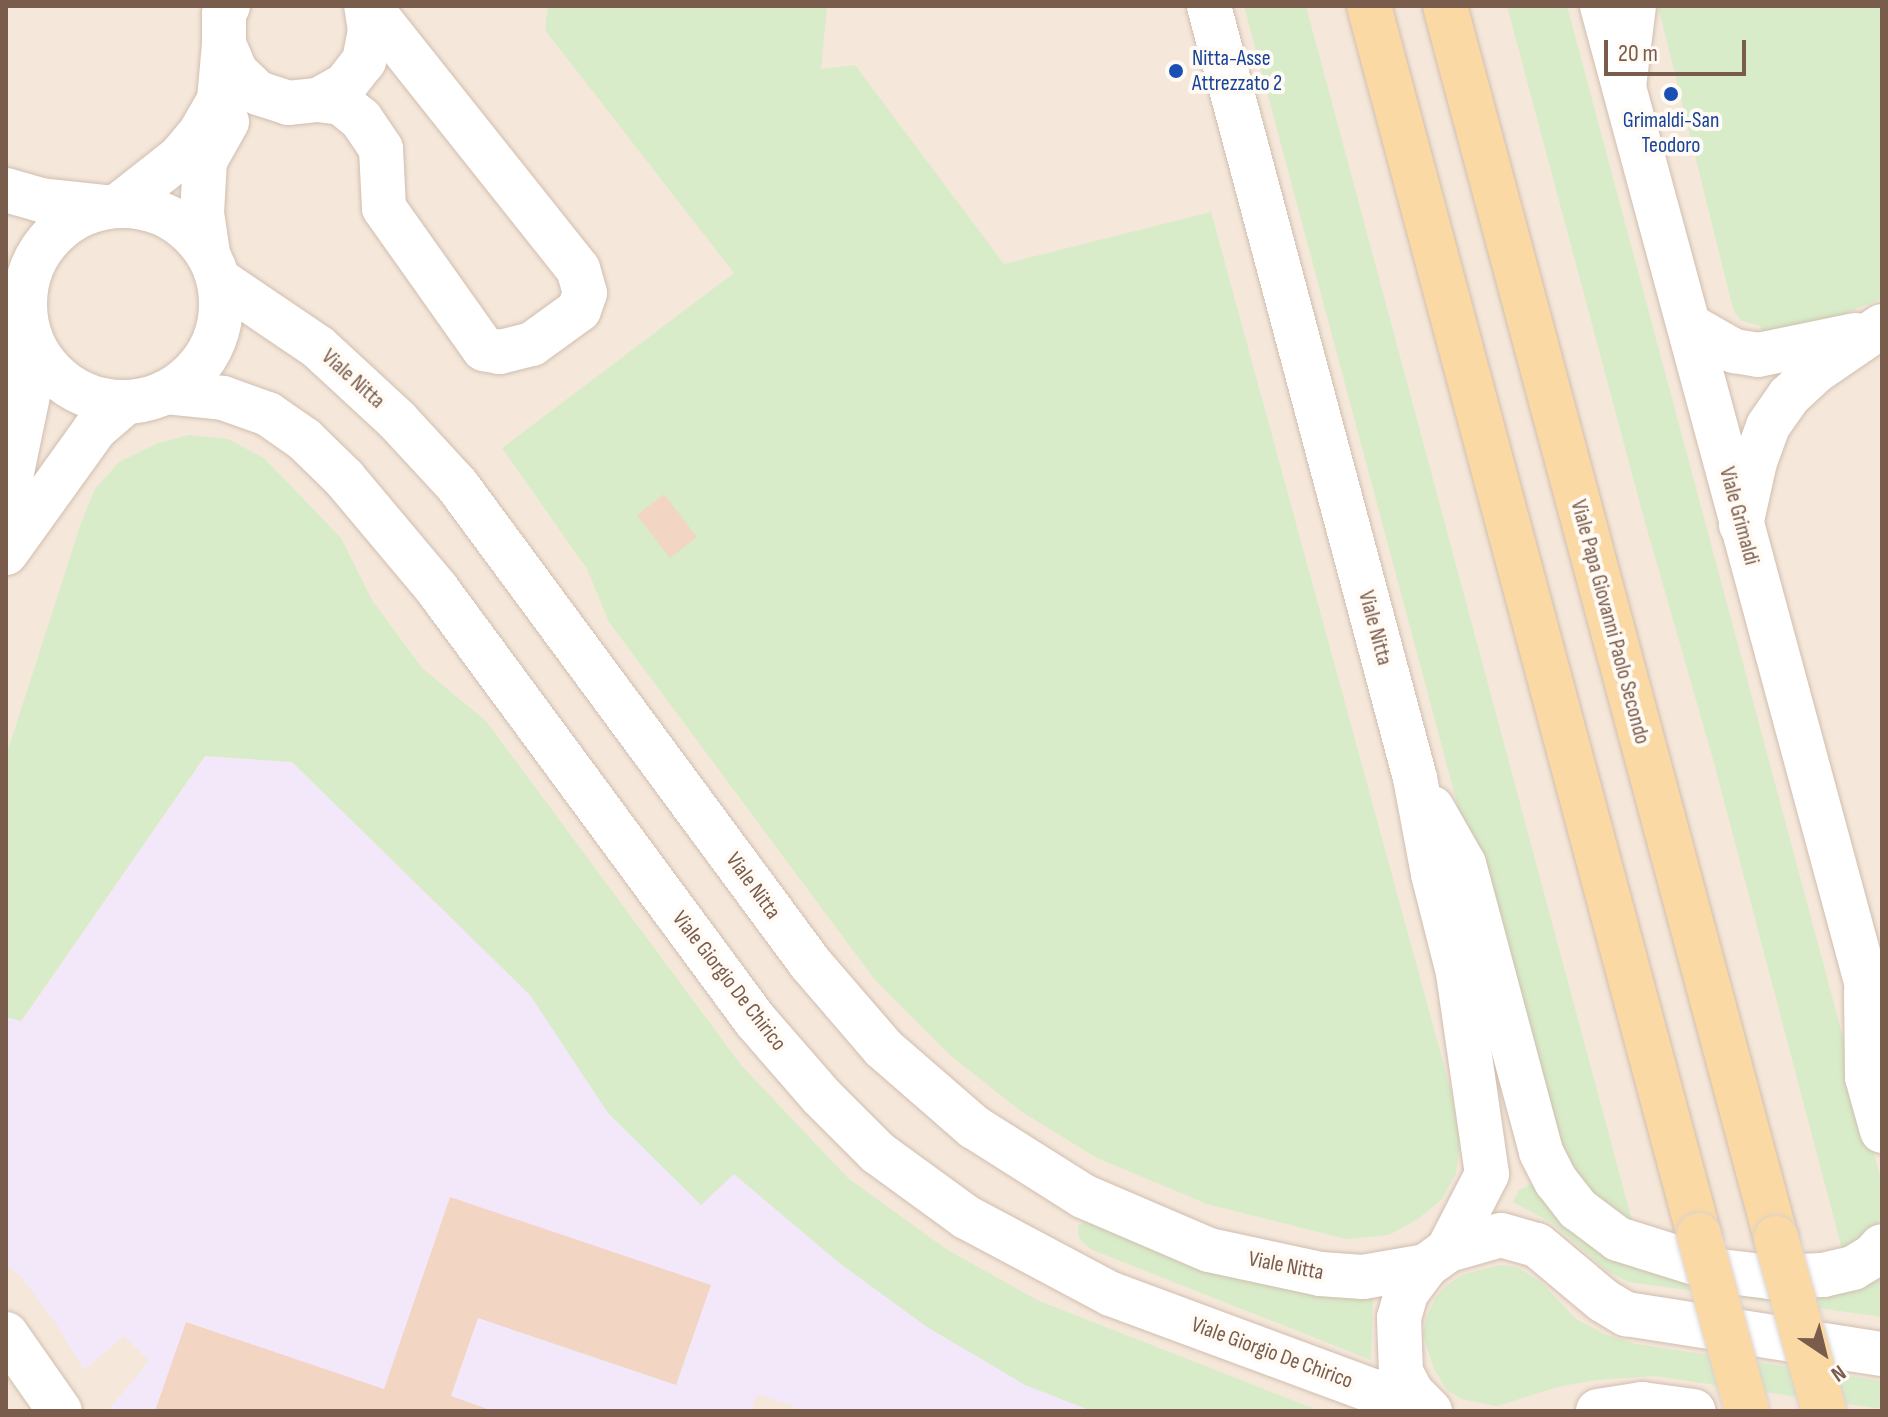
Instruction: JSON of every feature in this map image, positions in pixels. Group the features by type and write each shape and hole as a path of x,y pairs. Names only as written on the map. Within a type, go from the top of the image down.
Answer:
{"main road":[{"path":"318,100 345,85 364,61 370,30 368,6"},
{"path":"224,17 236,72 258,93 288,103 318,100 341,103 361,119 381,149 384,208 484,349 500,352 532,344 579,310 585,293 578,269 368,6"},
{"name":"Viale Nitta","path":"213,267 318,347 397,420 457,485 810,963 883,1048 974,1127 1083,1196 1209,1250 1320,1274 1363,1277 1437,1258 1487,1174 1458,973 1433,874 1415,778 1209,6"},
{"path":"1369,6 1747,1411"},
{"name":"Viale Papa Giovanni Paolo Secondo","path":"1445,6 1824,1411"},
{"name":"Viale Grimaldi","path":"1602,6 1866,982 1882,1023"},
{"path":"1624,86 1634,6"},
{"path":"6,501 21,331 33,262 51,237 75,218 112,206 180,157 200,133 219,100 224,17"},
{"path":"6,553 95,429 146,397 188,377 212,346 220,320 202,213 205,161 220,129 247,103 269,97"},
{"path":"6,190 41,200 163,214 188,230 213,267"},
{"path":"1690,326 1734,351 1758,355 1878,329"},
{"path":"1741,525 1755,462 1768,426 1789,396 1816,371 1878,329"},
{"path":"21,331 68,386 96,398 146,397"},
{"name":"Viale Giorgio De Chirico","path":"146,397 223,398 268,414 304,439 344,478 437,589 755,1020 821,1096 878,1153 966,1217 1111,1294 1429,1411"},
{"path":"1415,778 1464,864 1541,1152 1556,1181 1578,1209 1618,1239 1720,1271 1770,1277 1823,1275 1853,1268 1873,1256 1882,1246"},
{"path":"1866,982 1867,1077 1882,1131"},
{"path":"1429,1411 1412,1393 1401,1372 1399,1318 1406,1293 1437,1258 1501,1235 1537,1245 1604,1301 1626,1314 1882,1354"},
{"path":"6,1334 60,1411"},
{"path":"1598,1411 1642,1404 1694,1411"}],"shaded area":[{"path":"6,6 1882,6 1882,1411 6,1411"},
{"path":"205,756 292,762 530,995 608,1113 701,1204 733,1173 940,1270 1268,1411 806,1411 757,1394 751,1411 112,1411 110,1408 149,1361 124,1336 84,1370 57,1325 21,1277 6,1264 6,1017 22,1021"}],"green space":[{"path":"548,6 827,6 821,69 855,65 1004,264 1211,212 1452,1095 1460,1142 1456,1173 1442,1199 1418,1219 1389,1235 1346,1239 1207,1204 1097,1158 1022,1112 951,1056 875,980 609,622 587,569 502,448 734,273 545,30"},
{"path":"1244,6 1306,6 1634,1228 1596,1205 1546,1136"},
{"path":"1507,6 1567,6 1882,1183 1882,1211 1877,1227 1844,1257 1714,763 1643,515"},
{"path":"1658,6 1882,6 1882,297 1834,318 1764,338 1760,326 1740,320 1733,309"},
{"path":"189,435 228,439 264,458 341,538 372,600 422,668 486,721 741,1065 848,1178 946,1249 1037,1300 1320,1411 1092,1411 1025,1385 927,1327 838,1262 734,1174 701,1205 608,1113 530,995 292,762 205,756 21,1021 6,1017 6,756 82,520 95,489 119,462 158,443"},
{"path":"1531,1184 1541,1187 1613,1252 1882,1268 1882,1317 1629,1282 1607,1271 1552,1223 1513,1202 1519,1190"},
{"path":"1087,1220 1373,1296 1371,1360 1090,1249 1079,1238 1078,1226"},
{"path":"1499,1265 1517,1267 1542,1283 1576,1319 1604,1334 1636,1344 1882,1381 1882,1409 1654,1376 1561,1386 1497,1406 1461,1399 1446,1389 1434,1369 1423,1334 1426,1318 1436,1297 1447,1285 1462,1275"}],"building":[{"path":"664,494 697,537 670,558 637,515"},
{"path":"450,1197 711,1285 676,1385 478,1318 451,1396 493,1411 155,1411 186,1322 384,1389"}],"place":[{"name":"Nitta-Asse Attrezzato 2","path":"1176,71"},
{"name":"Grimaldi-San Teodoro","path":"1671,94"}]}
